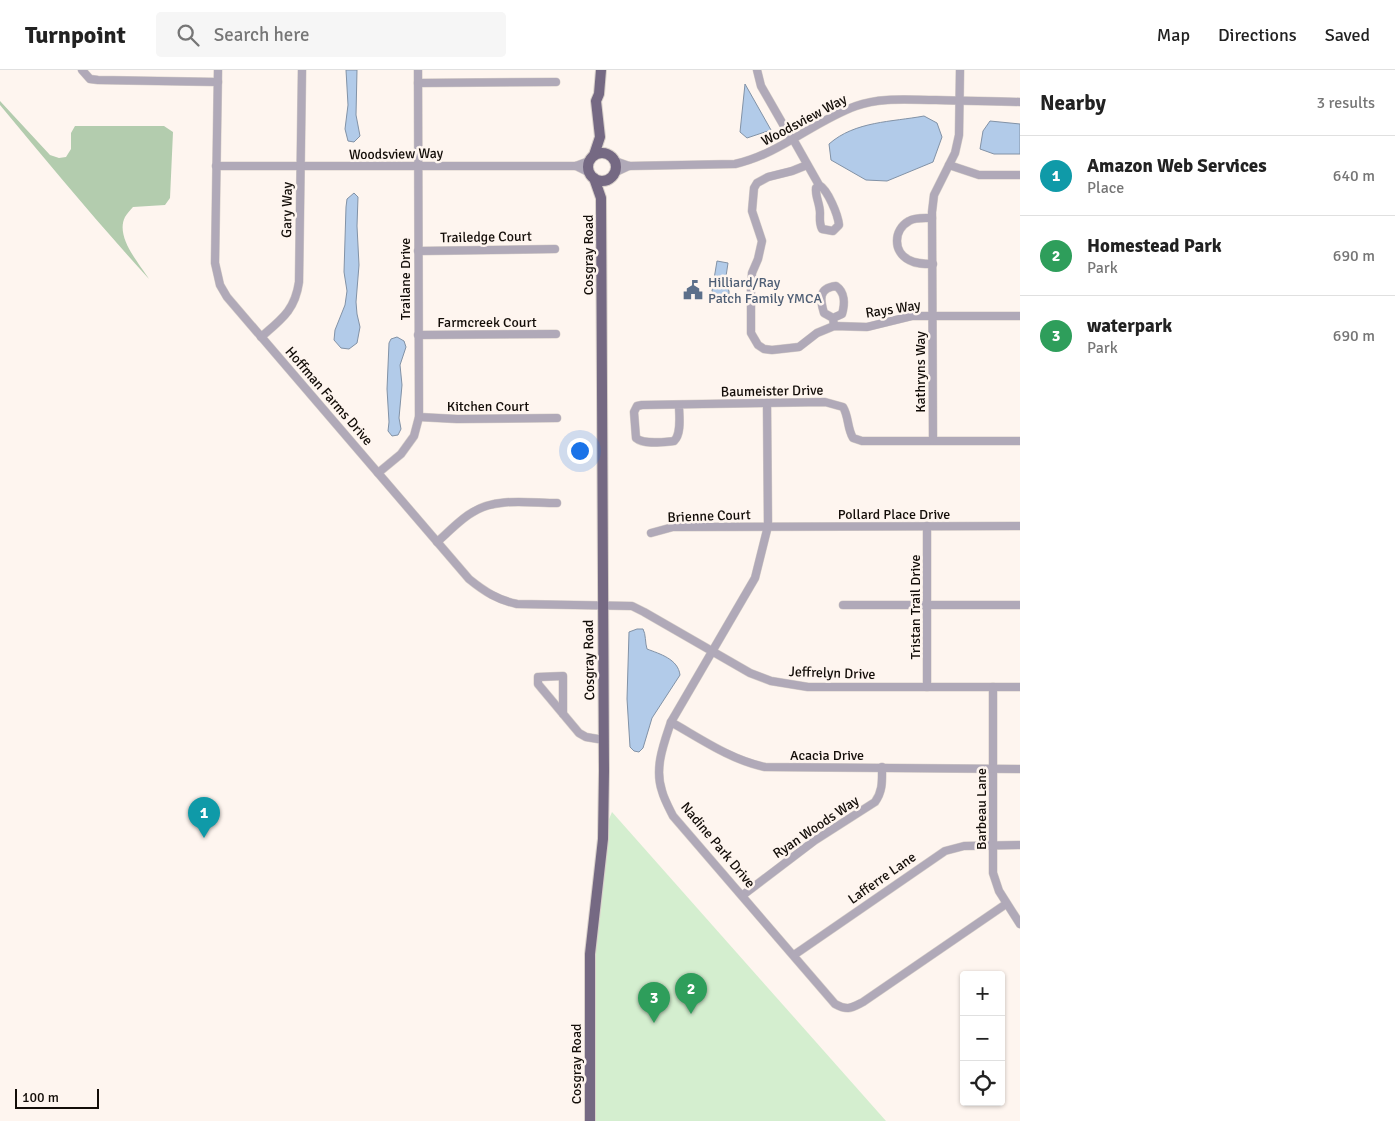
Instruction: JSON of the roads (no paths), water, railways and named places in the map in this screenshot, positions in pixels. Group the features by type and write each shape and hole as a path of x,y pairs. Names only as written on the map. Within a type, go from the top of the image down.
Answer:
{"main road":[{"path":"599,94 602,101 606,148 616,170 611,176 602,180 592,176 588,167 600,137 596,101 599,94 601,70"},
{"path":"592,158 600,153 612,158"},
{"name":"Cosgray Road","path":"590,1121 590,954 603,839 604,740 601,198 592,176"},
{"name":"Cosgray Road","path":"601,198 611,176"}],"street":[{"name":"Hoffman Farms Drive","path":"218,70 215,263 220,285 227,297 469,579 483,591 499,600 517,604 603,605"},
{"name":"Gary Way","path":"261,337 281,320 291,308 297,294 299,282 302,70"},
{"name":"Trailane Drive","path":"378,473 401,454 414,436 419,417 418,70"},
{"path":"757,70 761,86 818,185 824,188 839,221 838,227 833,231 822,229 820,226 820,212 815,191 818,185"},
{"name":"Kathryns Way","path":"933,440 932,218 934,195 955,153 959,135 960,70"},
{"path":"83,72 90,79 98,80 218,82"},
{"path":"418,83 556,82"},
{"name":"Woodsview Way","path":"612,158 629,166 735,164 758,158 833,116 856,106 877,101 1020,102"},
{"name":"Woodsview Way","path":"216,166 576,166 592,158"},
{"name":"Rays Way","path":"807,165 792,172 768,176 757,183 754,188 752,212 762,242 752,273 750,290 751,333 754,341 764,349 784,350 799,348 833,322 867,326 912,316 1020,316"},
{"path":"949,165 979,175 1020,175"},
{"name":"Woodsview Way","path":"576,166 592,176"},
{"name":"Woodsview Way","path":"611,176 629,166"},
{"path":"932,218 909,220 900,229 897,240 898,249 907,259 917,264 933,264"},
{"name":"Trailedge Court","path":"418,251 555,249"},
{"name":"Farmcreek Court","path":"418,335 556,334"},
{"name":"Baumeister Drive","path":"679,405 678,438 674,441 645,442 636,438 634,412 637,406 642,404 825,402 843,406 850,433 857,440 1020,440"},
{"name":"Nadine Park Drive","path":"767,404 768,526 755,578 671,722 659,769 661,790 673,816 835,1004 842,1008 850,1008 863,1002 1006,904"},
{"name":"Kitchen Court","path":"419,417 474,419 557,418"},
{"path":"437,542 472,512 486,505 557,502"},
{"name":"Brienne Court","path":"650,533 673,526 768,526"},
{"name":"Pollard Place Drive","path":"768,526 1020,526"},
{"name":"Tristan Trail Drive","path":"927,526 927,687"},
{"name":"Jeffrelyn Drive","path":"603,605 632,606 750,673 789,685 808,687 1020,687"},
{"path":"843,605 1020,605"},
{"path":"563,714 563,676 538,677 538,684 563,714 579,733 586,737 604,740"},
{"name":"Barbeau Lane","path":"993,687 993,873 998,891 1020,924"},
{"name":"Acacia Drive","path":"671,722 743,761 776,767 1020,769"},
{"name":"Ryan Woods Way","path":"743,895 814,841 875,802 880,796 882,788 882,768"},
{"name":"Lafferre Lane","path":"794,955 945,851 964,846 1020,845"}],"water":[{"path":"346,70 357,70 356,115 360,136 354,142 348,141 345,129 348,105"},
{"path":"745,84 771,130 747,138 740,132"},
{"path":"924,116 937,123 942,137 933,162 887,181 866,180 831,160 829,144 839,136 874,124"},
{"path":"990,121 1020,124 1020,154 994,154 980,149 983,131"},
{"path":"354,193 358,197 359,265 356,302 360,327 357,343 349,349 341,348 334,340 335,330 345,305 347,291 344,272 346,207 347,199"},
{"path":"717,261 728,263 725,283 729,291 729,302 719,303 712,291"},
{"path":"397,337 404,341 406,347 400,365 402,385 399,418 401,429 398,435 392,436 388,431 389,343 391,339"},
{"path":"643,629 645,633 647,649 663,655 672,661 679,669 680,675 652,718 643,748 639,752 634,751 630,747 627,699 629,632"}],"place":[{"name":"Hilliard/Ray Patch Family YMCA","path":"693,290"},
{"name":"Amazon Web Services","path":"204,838"},
{"name":"Homestead Park","path":"691,1014"},
{"name":"waterpark","path":"654,1023"}]}
